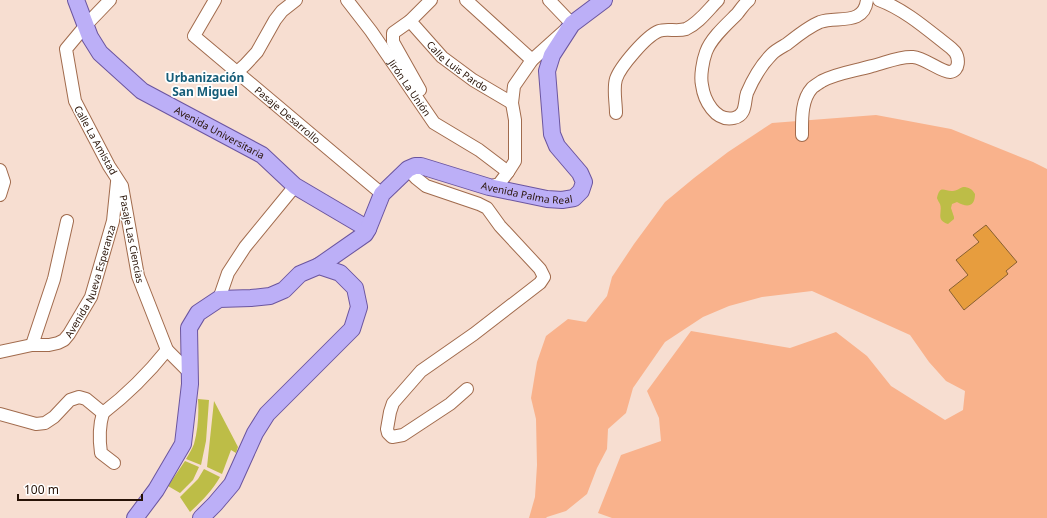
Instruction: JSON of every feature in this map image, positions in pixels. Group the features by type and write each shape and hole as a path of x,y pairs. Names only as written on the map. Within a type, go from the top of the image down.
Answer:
{"main road":[{"name":"Avenida Universitaria","path":"76,0 90,37 100,53 142,91 262,155 295,186 368,229"},
{"name":"Avenida Palma Real","path":"408,168 421,166 489,187 547,199 562,200 574,198 581,192 584,182 580,173 557,146 552,134 548,71 552,55 572,24 604,0"},
{"path":"135,518 156,490 183,444 190,384 188,328 198,313 219,299 270,296 284,290 300,274 319,266 365,234 382,194 408,168"},
{"path":"201,518 216,504 232,484 255,433 267,414 352,329 359,307 355,288 340,273 319,266"}],"street":[{"name":"Calle La Amistad","path":"110,0 66,49 75,101 117,179"},
{"name":"Pasaje Desarrollo","path":"215,0 194,36 236,73 382,194"},
{"path":"236,73 257,52 275,20 282,11 296,0"},
{"name":"Jirón La Unión","path":"348,0 434,124 479,150 508,172"},
{"path":"427,112 419,87 392,42 393,33 410,21 431,0"},
{"path":"466,0 532,60"},
{"path":"489,187 499,184 515,161 515,120 512,103 514,86 532,60 572,24 549,0"},
{"path":"616,113 615,90 617,78 639,46 650,36 660,31 686,29 697,21 718,0"},
{"path":"749,0 718,34 706,51 702,69 702,85 707,103 713,111 724,117 734,118 740,115 745,108 746,96 750,86 772,54 808,29 821,22 857,17 863,12 867,0"},
{"path":"802,135 803,110 806,97 812,88 822,81 901,58 914,57 950,72 955,70 958,66 958,59 955,52 951,48 902,12 888,3 879,0"},
{"name":"Calle Luis Pardo","path":"410,21 442,57 473,80 512,103"},
{"path":"408,168 416,178 426,186 487,208 500,226 540,269 544,276 540,284 474,334 421,371 393,403 387,429 388,433 392,437 403,436 450,404 467,389"},
{"path":"0,170 4,182 0,195"},
{"name":"Avenida Nueva Esperanza","path":"0,352 32,345 49,345 58,343 64,340 69,334 91,296 113,221 117,179"},
{"name":"Pasaje Las Ciencias","path":"117,179 122,186 138,276 167,350"},
{"path":"219,299 228,273 245,247 295,186"},
{"path":"32,345 54,280 67,221"},
{"path":"114,463 101,453 100,423 103,413 137,384 153,368 167,350 190,373"},
{"path":"0,414 36,424 45,423 54,417 70,400 80,397 86,399 103,413"}],"shaded area":[{"path":"876,115 951,129 1047,169 1047,518 612,518 598,513 621,455 661,441 659,418 647,391 691,331 790,348 836,332 867,356 891,386 945,420 963,410 965,391 946,381 929,362 910,335 812,291 762,297 729,306 703,317 665,342 633,388 626,413 608,429 607,449 597,468 587,494 566,511 546,518 529,518 535,497 537,465 536,419 531,398 537,362 546,336 568,319 586,322 607,296 612,277 665,202 728,152 772,123"},
{"path":"963,187 969,188 974,192 974,202 967,206 957,202 952,204 951,208 954,219 948,224 942,220 940,216 941,207 937,198 938,194 941,190 954,191"},
{"path":"198,399 209,400 206,441 201,465 186,459 195,439 198,422"},
{"path":"214,401 238,447 236,453 231,450 222,474 207,467"},
{"path":"185,461 199,467 193,480 180,493 168,486"},
{"path":"204,469 220,477 214,487 190,512 180,497 198,479"}],"building":[{"path":"986,225 1017,262 1006,271 1008,274 964,310 949,290 968,275 956,260 979,242 973,235"}],"district":[{"name":"Urbanización San Miguel","path":"205,84"}]}
